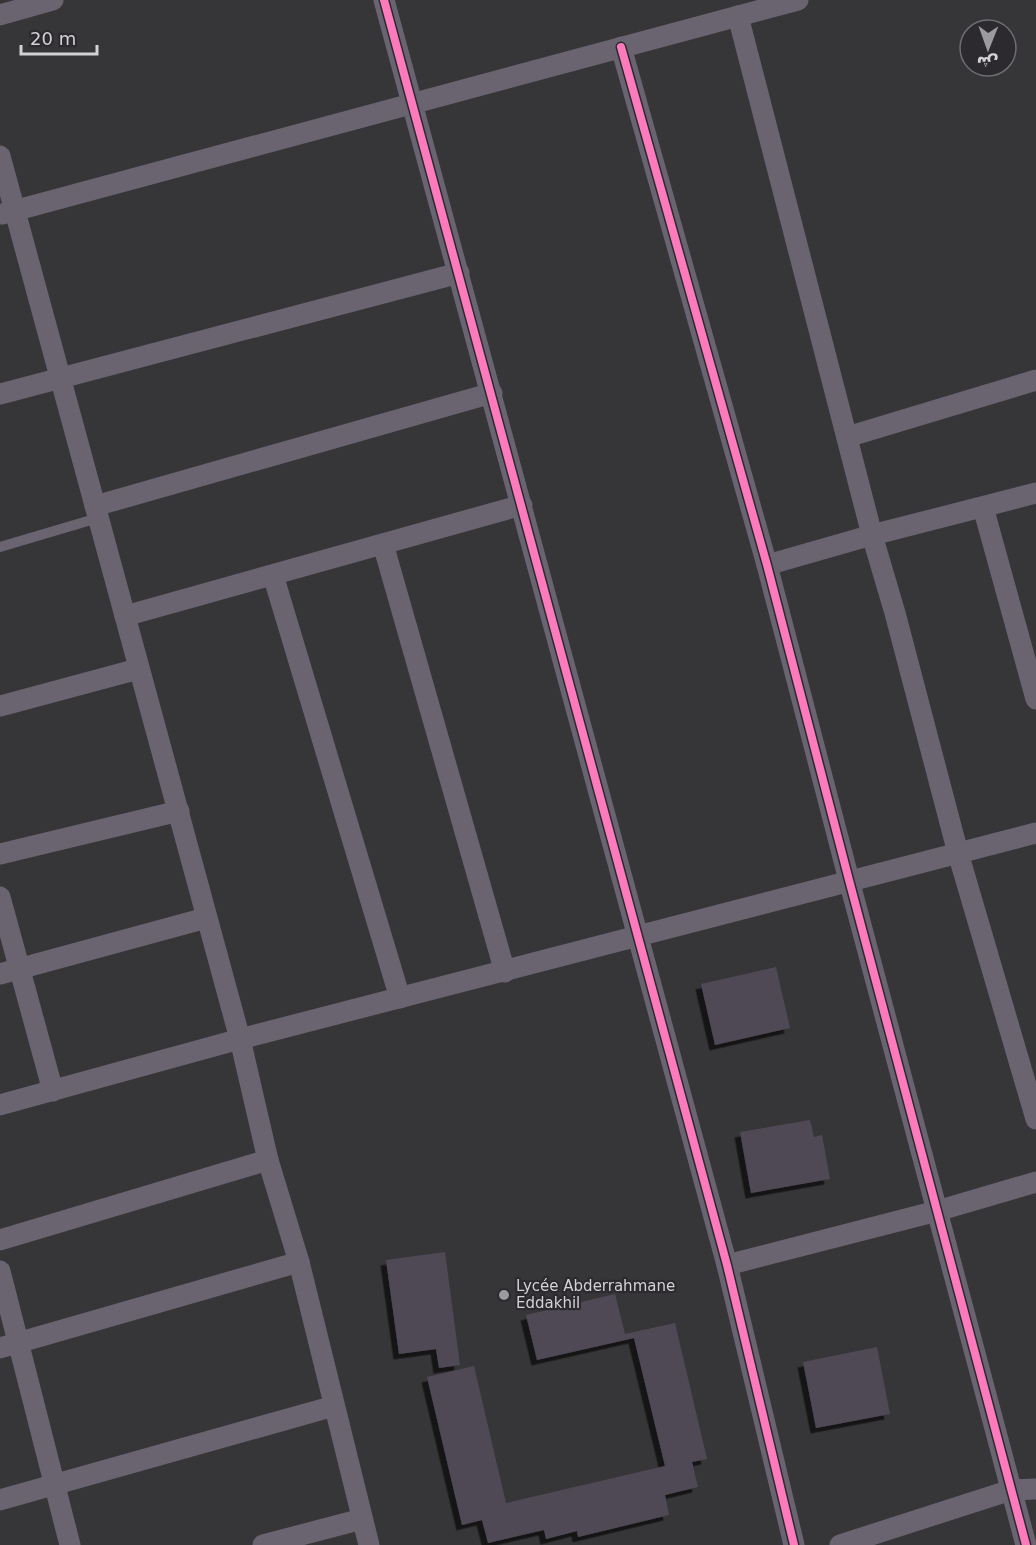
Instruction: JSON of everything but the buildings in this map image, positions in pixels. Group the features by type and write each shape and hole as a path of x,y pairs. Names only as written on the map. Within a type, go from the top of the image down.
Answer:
{"street":[{"path":"0,15 53,0"},
{"path":"384,0 640,937 727,1265 794,1545"},
{"path":"7,212 798,0"},
{"path":"738,16 872,535 895,613 958,853 1036,1119"},
{"path":"621,47 767,565 1026,1545"},
{"path":"0,156 7,212 62,378 138,669 179,811 240,1040 268,1160 299,1262 369,1545"},
{"path":"0,394 459,273"},
{"path":"847,437 1036,380"},
{"path":"96,512 492,393"},
{"path":"767,565 872,535 1036,494"},
{"path":"125,616 522,505"},
{"path":"983,507 1036,699"},
{"path":"383,544 505,972"},
{"path":"273,574 400,998"},
{"path":"0,706 138,669"},
{"path":"0,854 179,811"},
{"path":"0,1106 240,1040 1036,833"},
{"path":"0,897 10,971 53,1091"},
{"path":"10,971 206,918"},
{"path":"0,1240 268,1160"},
{"path":"727,1265 938,1211 1036,1182"},
{"path":"10,1345 299,1262"},
{"path":"0,1271 10,1345 70,1545"},
{"path":"0,1500 334,1406"},
{"path":"840,1545 1011,1490 1036,1489"},
{"path":"263,1545 362,1519"}],"lane":[{"path":"0,547 96,512"}],"cycle path":[{"path":"384,0 727,1265 794,1545"},
{"path":"621,47 767,565 1026,1545"}],"place":[{"name":"Lycée Abderrahmane Eddakhil","path":"504,1295"}]}
